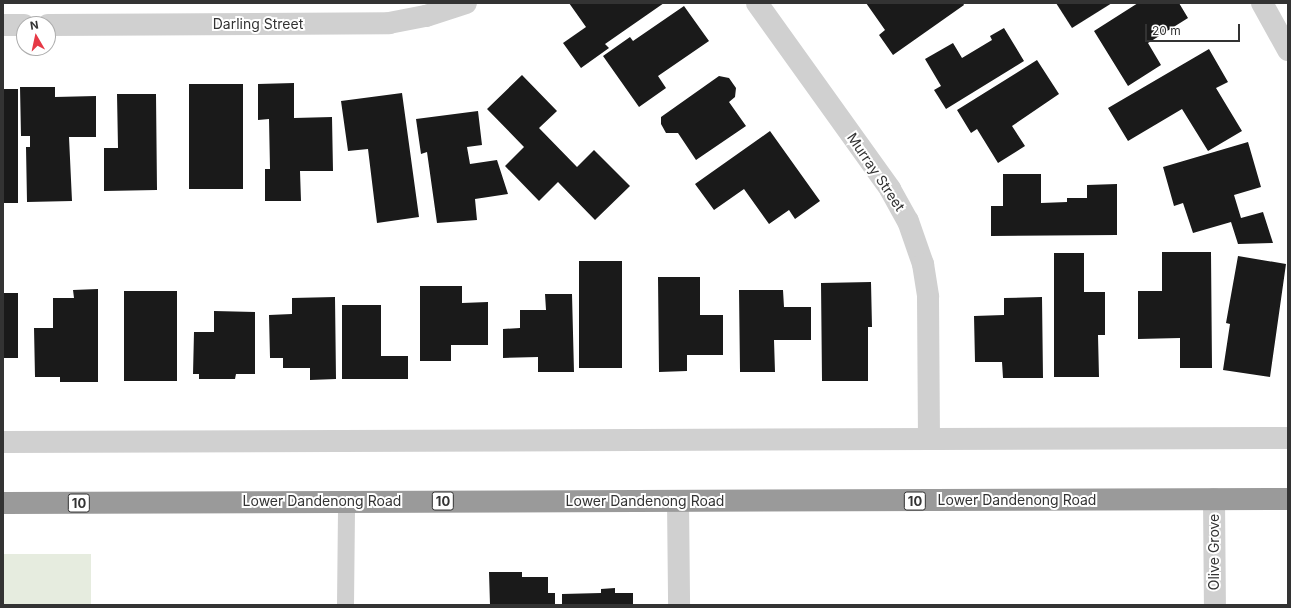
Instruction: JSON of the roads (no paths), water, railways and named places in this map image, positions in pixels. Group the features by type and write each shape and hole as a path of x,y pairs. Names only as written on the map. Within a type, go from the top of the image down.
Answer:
{"highway":[{"name":"Lower Dandenong Road","path":"3,503 1288,499"}],"street":[{"name":"Darling Street","path":"56,25 389,23 426,16 466,3"},
{"name":"Murray Street","path":"757,3 890,189 908,221 923,264 928,297 929,438"},
{"path":"1262,3 1288,50"},
{"path":"3,25 16,25"},
{"path":"3,442 1288,438"},
{"name":"Olive Grove","path":"1214,500 1215,605"},
{"path":"678,501 679,605"}],"lane":[{"path":"346,502 346,605"}]}
